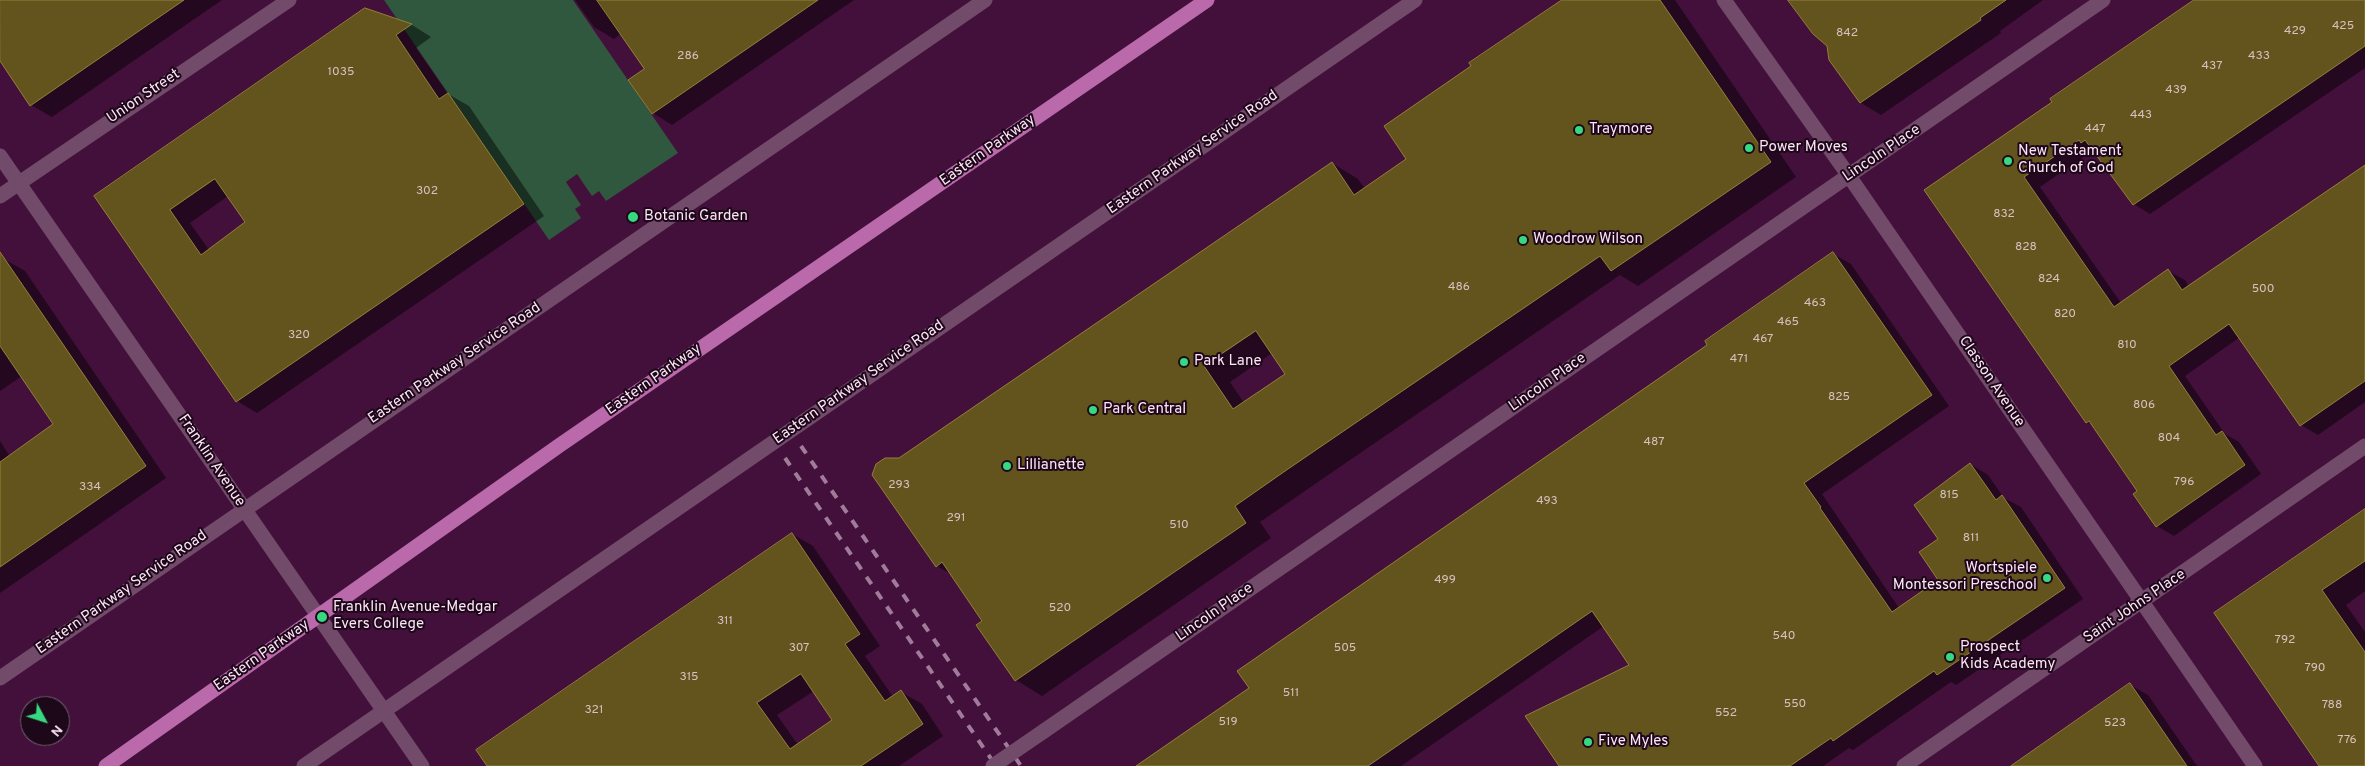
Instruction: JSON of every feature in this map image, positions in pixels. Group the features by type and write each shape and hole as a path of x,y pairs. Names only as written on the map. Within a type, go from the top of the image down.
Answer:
{"main road":[{"name":"Eastern Parkway","path":"106,766 576,434 1207,0"}],"street":[{"name":"Union Street","path":"0,196 289,0"},
{"name":"Eastern Parkway Service Road","path":"0,678 985,0"},
{"name":"Eastern Parkway Service Road","path":"304,766 1415,0"},
{"name":"Classon Avenue","path":"1724,0 1849,176 2256,766"},
{"name":"Lincoln Place","path":"993,766 2103,0"},
{"name":"Franklin Avenue","path":"0,156 422,766"},
{"name":"Saint Johns Place","path":"1904,766 2365,446"}],"green space":[{"path":"384,0 573,0 678,153 606,201 599,191 592,196 577,174 566,182 581,205 575,209 581,218 549,240"}],"building":[{"path":"0,0 184,0 30,106 0,61"},
{"path":"597,0 818,0 652,114 628,80 644,69"},
{"path":"1562,0 1660,0 1771,162 1611,271 1600,256 1288,469 1235,506 1246,523 1015,681 976,625 982,621 942,562 936,567 872,475 876,464 885,458 899,458 1332,162 1354,195 1406,159 1384,126 1471,66 1469,63","holes":["1256,331 1285,374 1233,409 1204,366"]},
{"path":"1788,0 2006,0 1980,18 1981,20 1860,103 1829,60 1827,46 1813,34"},
{"path":"2194,0 2365,0 2365,46 2133,205 2085,140 2081,143 2079,140 2024,177 2114,307 2168,269 2182,290 2365,165 2365,381 2300,426 2229,324 2169,366 2216,435 2222,431 2245,465 2156,527 2133,494 2137,491 2089,421 2086,423 1924,190 2052,102 2050,99"},
{"path":"365,8 412,24 396,35 439,99 448,93 524,204 236,402 94,196","holes":["215,179 245,222 201,255 170,210"]},
{"path":"0,252 146,466 0,567 0,462 53,424 0,346"},
{"path":"1833,252 1932,395 1804,483 1820,508 1892,612 1938,580 1919,552 1938,539 1914,505 1970,463 1996,500 2002,495 2065,588 1937,675 1934,671 1833,741 1831,738 1790,766 1559,766 1525,716 1629,665 1592,611 1368,766 1136,766 1249,688 1237,671 1707,345 1705,341"},
{"path":"2365,509 2365,561 2322,590 2365,652 2365,766 2319,766 2214,613"},
{"path":"792,533 860,634 845,644 885,701 901,690 923,724 861,766 487,766 476,750","holes":["801,674 832,720 790,749 757,703"]},
{"path":"2130,683 2187,766 2011,766"}],"railway":[{"path":"801,446 1021,766"},
{"path":"785,458 996,766"}],"place":[{"name":"Traymore","path":"1579,130"},
{"name":"Power Moves","path":"1749,148"},
{"name":"New Testament Church of God","path":"2008,161"},
{"name":"Botanic Garden","path":"633,217"},
{"name":"Woodrow Wilson","path":"1523,240"},
{"name":"Park Lane","path":"1184,362"},
{"name":"Park Central","path":"1093,410"},
{"name":"Lillianette","path":"1007,466"},
{"name":"Wortspiele Montessori Preschool","path":"2047,578"},
{"name":"Franklin Avenue-Medgar Evers College","path":"322,617"},
{"name":"Prospect Kids Academy","path":"1950,657"},
{"name":"Five Myles","path":"1588,742"}]}
